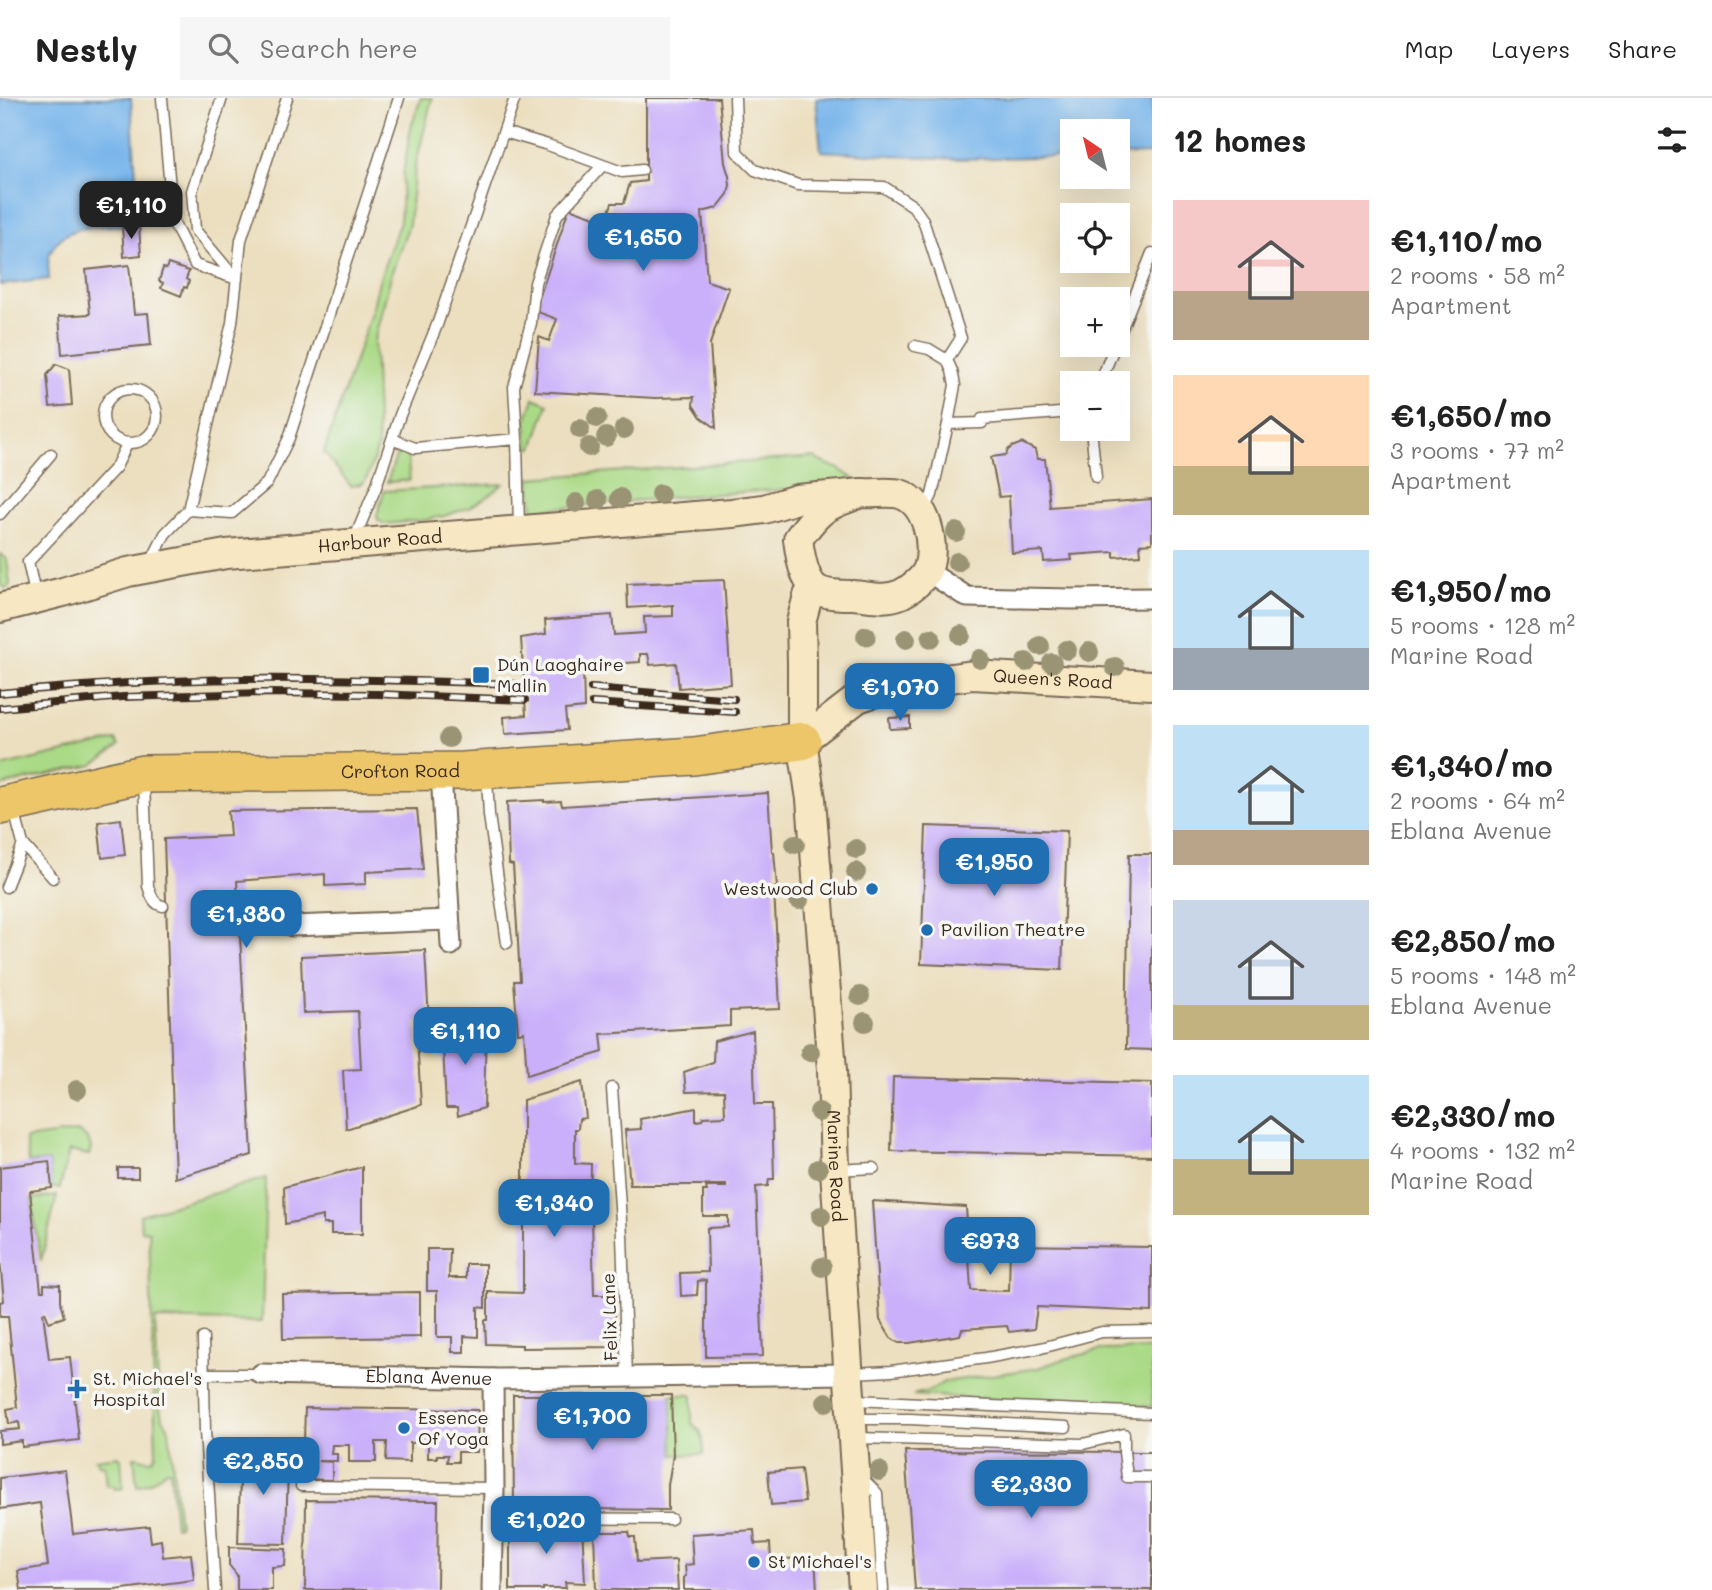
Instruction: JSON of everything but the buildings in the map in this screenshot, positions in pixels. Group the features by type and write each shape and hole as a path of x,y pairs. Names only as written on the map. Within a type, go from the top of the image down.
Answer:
{"highway":[{"name":"Crofton Road","path":"6,804 143,774 486,770 694,756 802,741"}],"street":[{"path":"764,509 798,539 803,570 816,589 838,596 888,598 901,593 913,587 927,571 932,550 923,512 900,494 862,493 834,503 822,509 812,519 798,539"},
{"name":"Harbour Road","path":"0,608 128,572 226,554 764,509 797,499 862,493"},
{"path":"927,571 967,597 1152,598"},
{"path":"802,741 801,622 808,596 816,589"},
{"name":"Queen's Road","path":"802,741 858,698 929,681 973,675 1152,685"},
{"name":"Marine Road","path":"802,741 811,799 832,1070 835,1170 863,1590"},
{"path":"442,772 451,945"},
{"path":"292,926 449,920"},
{"name":"Eblana Avenue","path":"261,1374 493,1378 627,1376 850,1408"},
{"path":"492,1590 493,1378"}],"lane":[{"path":"162,98 173,222 195,265 237,279"},
{"path":"222,98 192,191 195,230 237,279"},
{"path":"148,568 166,534 188,510 232,323 241,240 287,98"},
{"path":"188,510 232,513 267,483 289,438 399,98"},
{"path":"352,544 376,487 400,415 438,325 515,98"},
{"path":"735,98 737,152 755,170 798,185 884,187 913,206 923,220 961,338 947,360"},
{"path":"504,132 622,172 642,170"},
{"path":"519,529 514,387 531,323 535,283 556,215 602,166"},
{"path":"1130,308 1152,253"},
{"path":"915,346 929,349 947,360 955,385 932,495 923,512"},
{"path":"132,388 148,395 154,402 158,419 151,435 136,444 127,444 110,435 103,418 108,400 123,389 132,388"},
{"path":"948,424 982,423 982,419 1060,413"},
{"path":"392,439 415,448 517,439"},
{"path":"1092,441 1096,477"},
{"path":"37,599 28,562 116,467 127,444"},
{"path":"0,514 51,454"},
{"path":"486,770 489,815 507,943"},
{"path":"143,774 148,886 155,901 163,906"},
{"path":"6,804 23,845 53,878"},
{"path":"6,887 23,845"},
{"name":"Felix Lane","path":"612,1088 622,1236 627,1376"},
{"path":"835,1170 874,1168"},
{"path":"850,1408 891,1371 1041,1348 1102,1332 1152,1331"},
{"path":"203,1338 205,1431 215,1590"},
{"path":"203,1374 261,1374"},
{"path":"850,1408 1152,1413"},
{"path":"850,1408 910,1419 1066,1427"},
{"path":"850,1408 1083,1444 1124,1434 1128,1476 1152,1477"},
{"path":"855,1471 877,1493 883,1590"},
{"path":"301,1486 494,1488"},
{"path":"494,1518 670,1519"}],"green space":[{"path":"421,98 432,98 415,168 409,224 392,272 374,341 378,447 367,478 363,483 351,486 324,452 400,221 403,175 411,127"},
{"path":"534,398 548,404 533,448 528,449 526,421"},
{"path":"400,451 407,454 410,480 387,482 397,454"},
{"path":"814,457 861,484 533,510 530,478"},
{"path":"503,484 468,508 444,516 385,524 378,520 384,491"},
{"path":"0,554 7,559 10,585 6,589 0,584"},
{"path":"116,740 119,746 93,765 0,786 0,767"},
{"path":"81,1133 88,1140 91,1148 89,1155 69,1151 60,1188 52,1188 49,1161 29,1163 25,1139"},
{"path":"266,1178 262,1322 155,1319 159,1404 169,1429 179,1526 175,1526 170,1470 137,1486 134,1457 149,1460 156,1454 149,1231 141,1230 140,1215"},
{"path":"57,1196 41,1261 31,1199"},
{"path":"1152,1349 1152,1407 913,1395 931,1390 944,1382 1038,1368 1101,1350"},
{"path":"671,1395 692,1395 692,1424 701,1433 704,1454 673,1455"},
{"path":"118,1456 121,1458 123,1488 115,1489 113,1486 107,1486 105,1466 95,1459"}],"water":[{"path":"0,98 131,98 139,225 75,230 55,244 48,259 49,279 0,285"},
{"path":"816,98 1152,98 1152,154 1130,155 1130,119 1060,119 1060,156 958,159 821,151"}],"railway":[{"path":"0,693 183,680 346,679 515,684"},
{"path":"591,688 734,699"},
{"path":"0,708 123,697 263,693 525,700"},
{"path":"592,703 735,712"}],"place":[{"name":"Dún Laoghaire Mallin","path":"481,675"},
{"name":"Westwood Club","path":"872,889"},
{"name":"Pavilion Theatre","path":"927,930"},
{"name":"St. Michael's Hospital","path":"77,1389"},
{"name":"Essence Of Yoga","path":"404,1428"},
{"name":"St Michael's","path":"754,1562"}]}
